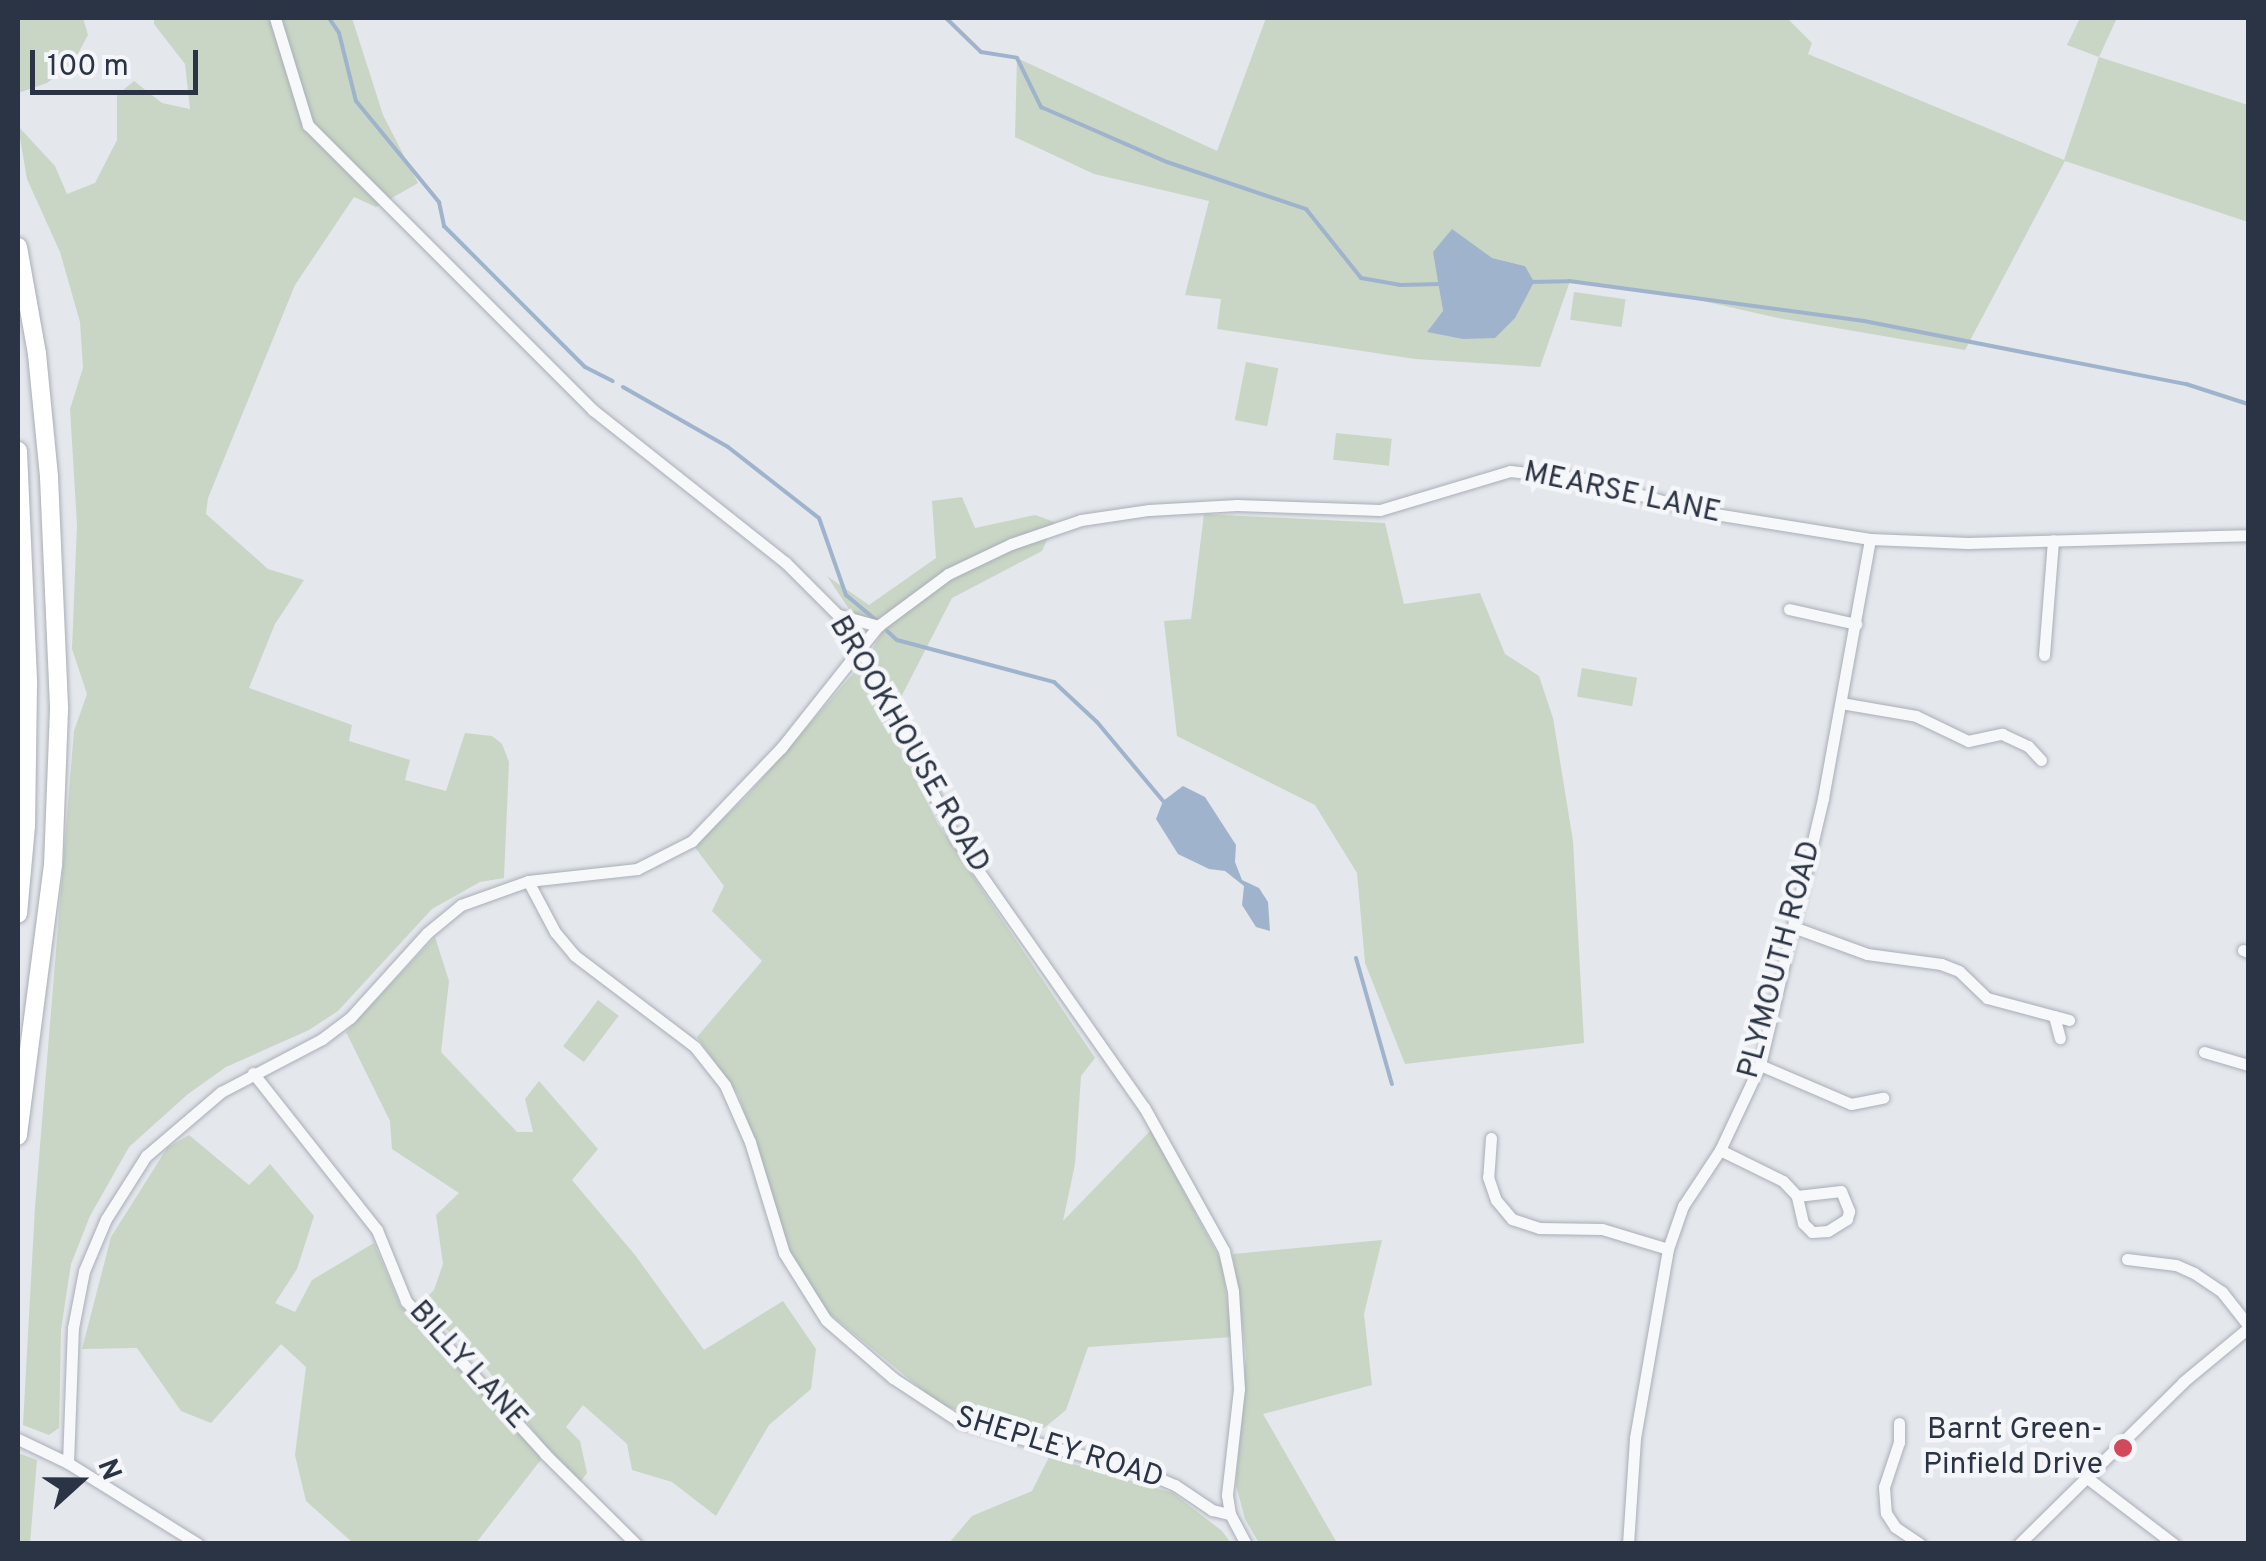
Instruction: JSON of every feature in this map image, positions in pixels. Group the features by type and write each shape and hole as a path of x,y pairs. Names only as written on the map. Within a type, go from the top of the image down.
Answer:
{"highway":[{"path":"18,247 37,354 49,477 59,710 53,865 18,1136"},
{"path":"18,451 28,684 26,826 18,914"}],"street":[{"name":"BROOKHOUSE ROAD","path":"275,18 308,125 593,410 785,562 838,615 956,838 1144,1108 1224,1250 1238,1354 1226,1494 1230,1514"},
{"name":"MEARSE LANE","path":"68,1463 73,1328 84,1271 122,1190 146,1156 182,1122 253,1073 322,1039 350,1018 427,933 461,905 494,889 528,881 637,869 692,840 781,748 878,626 948,574 1012,544 1081,520 1237,505 1380,510 1510,471 1583,479 1703,512 1870,539 1968,544 2248,537"},
{"name":"PLYMOUTH ROAD","path":"1628,1544 1636,1438 1668,1249 1684,1206 1720,1150 1760,1065 1841,703 1870,539"},
{"path":"2044,655 2053,540"},
{"path":"1788,609 1856,624"},
{"path":"838,615 878,626"},
{"path":"1841,703 1916,716 1968,741 2002,734 2028,746 2040,760"},
{"name":"SHEPLEY ROAD","path":"528,881 555,932 574,956 695,1047 725,1085 750,1142 784,1253 826,1320 893,1378 960,1422 1144,1472 1176,1485 1212,1510 1230,1514"},
{"path":"1793,926 1867,954 1941,964 1959,971 1987,998 2069,1020"},
{"path":"2054,1016 2060,1038"},
{"path":"2204,1052 2248,1066"},
{"path":"1760,1065 1851,1104 1883,1098"},
{"name":"BILLY LANE","path":"253,1073 378,1230 406,1301 546,1454 636,1544"},
{"path":"1492,1138 1488,1177 1496,1200 1512,1219 1539,1228 1602,1229 1668,1249"},
{"path":"1720,1150 1783,1181 1798,1196 1803,1223 1812,1232 1828,1231 1846,1219 1846,1195 1837,1189 1798,1196"},
{"path":"2019,1544 2182,1382 2248,1326 2222,1292 2194,1273 2176,1265 2127,1259"},
{"path":"1899,1423 1899,1442 1884,1488 1886,1513 1894,1527 1920,1544"},
{"path":"18,1439 68,1463 198,1544"},
{"path":"2086,1476 2174,1544"},
{"path":"1230,1514 1246,1544"}],"green space":[{"path":"18,18 83,18 88,35 73,63 47,83 18,93"},
{"path":"154,18 352,18 383,115 418,183 376,207 354,197 295,285 208,498 206,514 268,569 304,580 275,624 249,688 352,725 349,741 410,760 405,780 446,791 465,733 492,736 502,744 509,762 504,878 480,882 432,909 338,1011 309,1030 226,1067 188,1094 129,1147 90,1216 71,1264 61,1330 59,1428 49,1435 23,1425 35,1207 74,731 87,694 72,649 77,525 70,409 83,368 80,322 60,252 27,179 18,126 55,166 67,194 95,183 117,140 117,95 134,81 162,103 190,109 185,64 154,24"},
{"path":"1266,18 1787,18 1812,43 1808,54 2064,160 2099,57 2248,105 2248,222 2065,161 1965,350 1778,318 1672,294 1570,281 1540,367 1415,359 1217,329 1221,299 1185,295 1209,201 1094,174 1015,137 1017,58 1217,151","holes":["1492,258 1525,266 1428,333 1443,312 1439,284"]},
{"path":"2080,18 2117,18 2099,57 2067,45"},
{"path":"1574,292 1625,299 1622,327 1570,320"},
{"path":"1246,362 1278,368 1267,426 1235,420"},
{"path":"1336,433 1392,439 1389,466 1333,460"},
{"path":"962,497 975,528 1035,515 1055,522 1042,551 952,598 898,703 872,650 882,632 849,609 827,576 869,605 936,558 932,501"},
{"path":"1204,514 1385,523 1404,604 1480,593 1505,654 1539,676 1553,718 1573,841 1584,1043 1405,1064 1365,963 1357,873 1315,805 1177,736 1164,621 1191,619"},
{"path":"859,667 938,824 1095,1058 1081,1076 1075,1164 1063,1221 1151,1130 1222,1263 1232,1337 1088,1347 1066,1410 1044,1428 989,1420 941,1405 825,1310 788,1251 739,1096 697,1037 762,961 712,911 724,886 694,846 746,797"},
{"path":"1582,668 1637,678 1632,706 1577,697"},
{"path":"435,937 449,981 441,1052 517,1132 533,1132 525,1099 539,1081 598,1149 572,1180 635,1255 704,1350 783,1301 816,1349 811,1389 769,1425 716,1516 672,1482 632,1470 627,1444 583,1405 566,1427 580,1441 587,1473 580,1482 548,1450 487,1369 420,1304 434,1290 443,1264 436,1215 459,1193 392,1149 390,1121 346,1032"},
{"path":"598,1000 619,1016 584,1062 563,1046"},
{"path":"189,1135 249,1185 270,1164 314,1216 297,1269 275,1303 295,1312 312,1280 374,1243 400,1305 543,1457 476,1543 353,1543 306,1501 295,1455 306,1367 281,1344 211,1423 181,1411 137,1348 82,1349 111,1237 167,1148"},
{"path":"1382,1240 1364,1314 1372,1385 1263,1414 1337,1543 1259,1543 1245,1519 1236,1485 1246,1355 1233,1254"},
{"path":"18,1453 37,1460 30,1543 18,1543"},
{"path":"1049,1457 1173,1493 1222,1531 1231,1543 949,1543 972,1516 1032,1491"}],"water":[{"path":"1452,229 1492,258 1525,266 1534,282 1515,318 1495,338 1463,339 1427,332 1443,311 1433,252"},
{"path":"1183,786 1205,797 1236,845 1235,862 1242,880 1259,888 1268,902 1270,931 1256,927 1242,905 1244,886 1225,871 1209,869 1178,854 1156,819 1163,801"}],"waterway":[{"path":"329,18 339,33 356,101 439,202 444,226 585,367 613,381"},
{"path":"946,18 981,52 1017,58 1041,107 1167,162 1306,209 1361,278 1399,285 1441,284"},
{"path":"1530,282 1569,281 1864,321 2186,384 2248,404"},
{"path":"623,387 728,447 819,518 846,595 876,620"},
{"path":"887,631 897,640 1054,682 1097,722 1163,801"},
{"path":"1356,958 1392,1084"}],"place":[{"name":"Barnt Green- Pinfield Drive","path":"2123,1448"}]}
